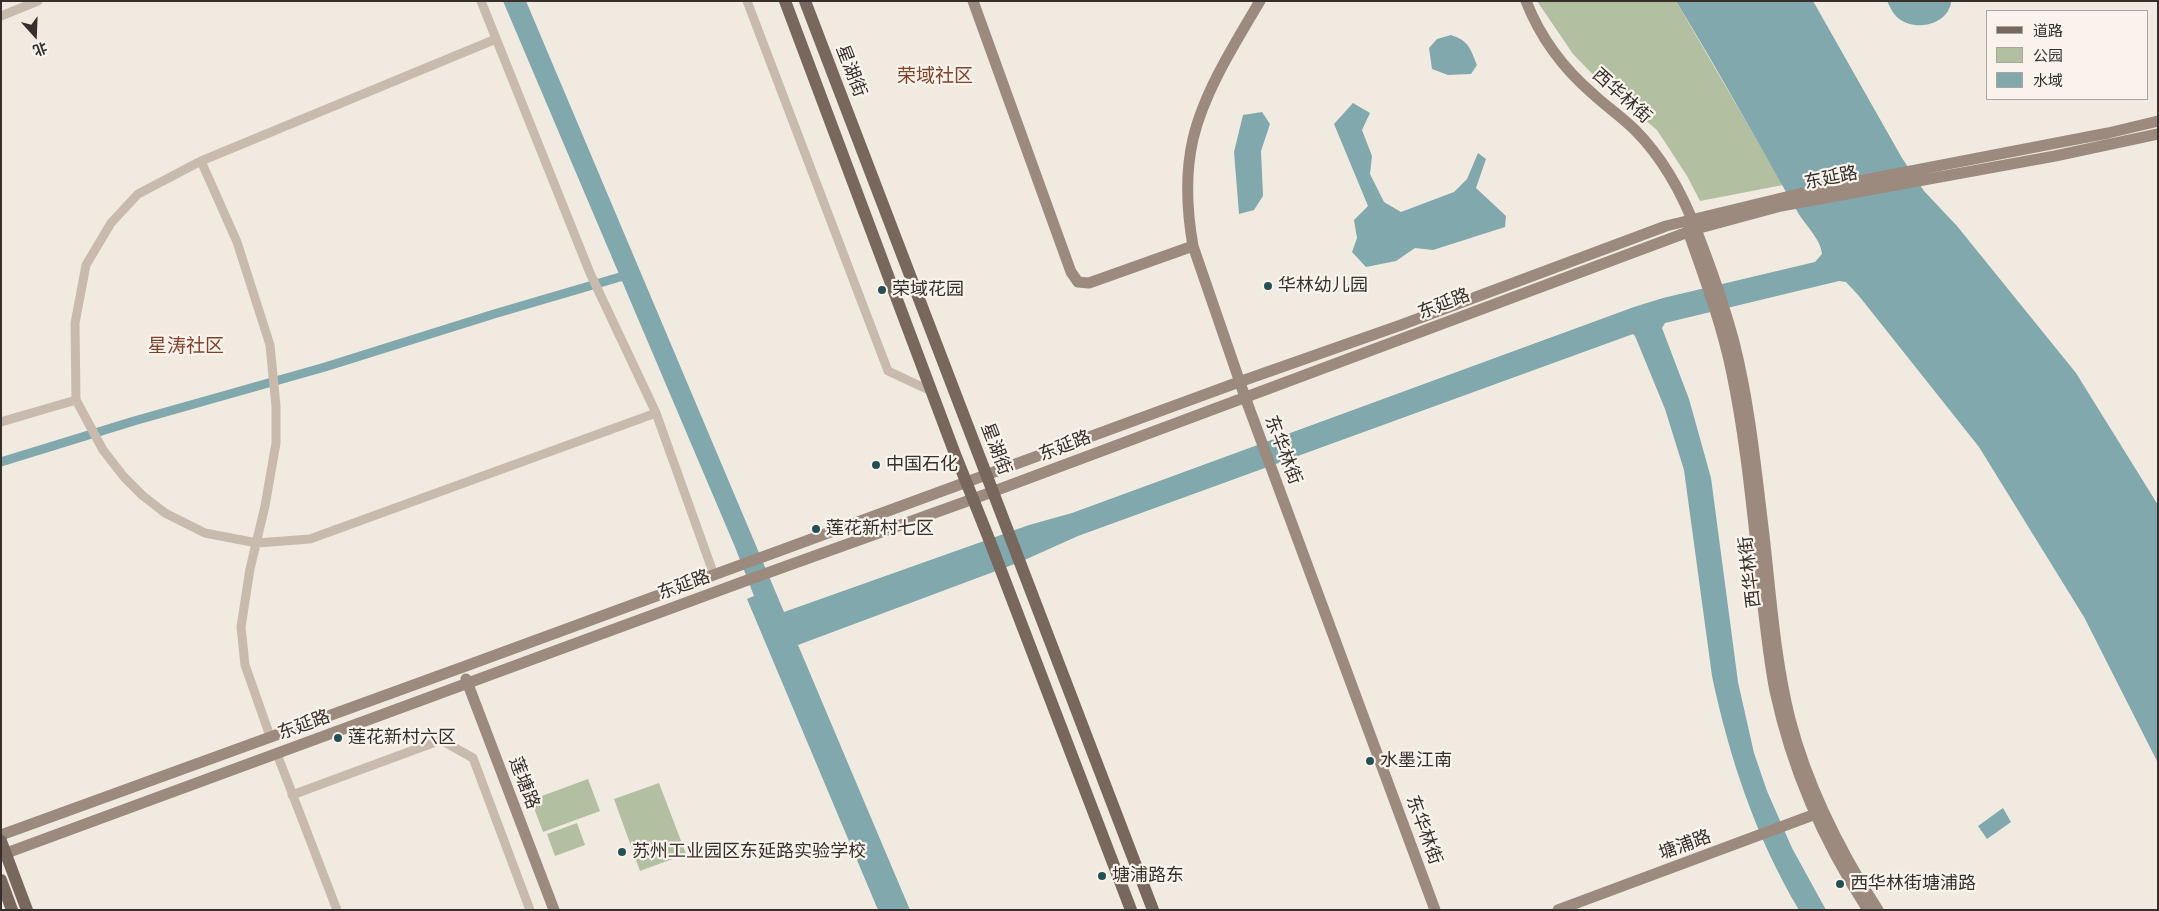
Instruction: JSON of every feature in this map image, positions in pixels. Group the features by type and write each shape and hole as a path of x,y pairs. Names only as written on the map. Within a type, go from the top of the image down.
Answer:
{"main road":[{"name":"星湖街","path":"805,1 1153,910"},
{"path":"973,1 1071,272 1078,282 1089,283 1192,246"},
{"name":"东华林街","path":"1260,1 1208,95 1193,140 1189,167 1188,197 1192,246 1239,382 1435,910"},
{"name":"西华林街","path":"1526,1 1539,30 1567,68 1651,147 1674,182 1691,226 1720,311 1734,341 1744,397 1783,688 1819,813 1849,882 1868,910"},
{"path":"785,2 966,483 1131,910"},
{"name":"东延路","path":"3,850 277,754 769,572 993,492 1691,226 1779,202 1934,172 2158,121"},
{"name":"东延路","path":"1934,172 2064,154 2158,134"},
{"name":"东延路","path":"1,834 462,668 1239,382 1401,325 1666,226 1691,226"},
{"name":"莲塘路","path":"462,668 554,910"},
{"name":"西华林街","path":"1819,813 1878,910"},
{"name":"塘浦路","path":"1558,910 1819,813"},
{"path":"3,850 27,910"},
{"path":"1,880 12,910"}],"street":[{"path":"1,16 38,1"},
{"path":"481,1 601,299 656,414 714,575"},
{"path":"747,1 888,372 931,390"},
{"path":"496,39 201,161 138,194 111,223 86,265 75,323 76,400 98,442 124,477 142,495 165,513 206,533 257,543 310,539 656,414"},
{"path":"201,161 237,242 270,345 276,406 276,443 257,543 250,569 241,628 245,665 270,736"},
{"path":"1,422 76,400"},
{"path":"292,795 442,740 473,758 530,910"},
{"path":"277,754 338,910"}],"green space":[{"path":"1537,1 1676,1 1783,185 1700,201 1687,176 1657,130 1604,86 1573,54"},
{"path":"588,779 600,811 543,832 531,800"},
{"path":"659,783 686,854 640,871 614,799"},
{"path":"577,823 585,845 555,856 547,834"}],"water":[{"path":"503,1 526,1 784,612 1029,525 1072,513 1634,307 1663,298 1815,262 1822,254 1819,243 1797,211 1676,1 1813,1 1902,158 1924,191 1957,226 2076,373 2158,505 2158,763 2084,617 1979,447 1859,296 1846,282 1839,281 1665,323 1662,328 1689,399 1711,478 1738,682 1754,753 1767,791 1792,848 1826,910 1799,910 1757,826 1736,767 1712,676 1684,470 1665,409 1633,334 1078,536 1020,562 798,645 910,910 878,910 747,599 754,596 735,547"},
{"path":"1887,1 1951,1 1951,3 1948,11 1937,21 1929,24 1913,25 1898,18"},
{"path":"1451,35 1462,40 1470,50 1477,65 1471,74 1448,75 1432,69 1429,48 1437,39"},
{"path":"1353,103 1370,113 1362,130 1372,156 1370,174 1384,202 1401,212 1454,192 1467,179 1478,153 1486,159 1476,188 1506,216 1505,227 1433,250 1415,248 1396,261 1366,267 1352,252 1357,238 1354,220 1368,206 1334,124"},
{"path":"1262,112 1270,124 1261,151 1263,196 1254,210 1239,214 1234,152 1243,115"},
{"path":"2003,808 2011,822 1987,839 1978,826"}],"waterway":[{"path":"1,462 134,421 325,367 620,277"}],"place":[{"name":"华林幼儿园","path":"1268,286"},
{"name":"荣域花园","path":"882,290"},
{"name":"中国石化","path":"876,465"},
{"name":"莲花新村七区","path":"816,529"},
{"name":"莲花新村六区","path":"338,738"},
{"name":"水墨江南","path":"1370,761"},
{"name":"苏州工业园区东延路实验学校","path":"622,852"},
{"name":"塘浦路东","path":"1102,876"},
{"name":"西华林街塘浦路","path":"1840,884"}],"district":[{"name":"荣域社区","path":"935,76"},
{"name":"星涛社区","path":"186,346"}]}
